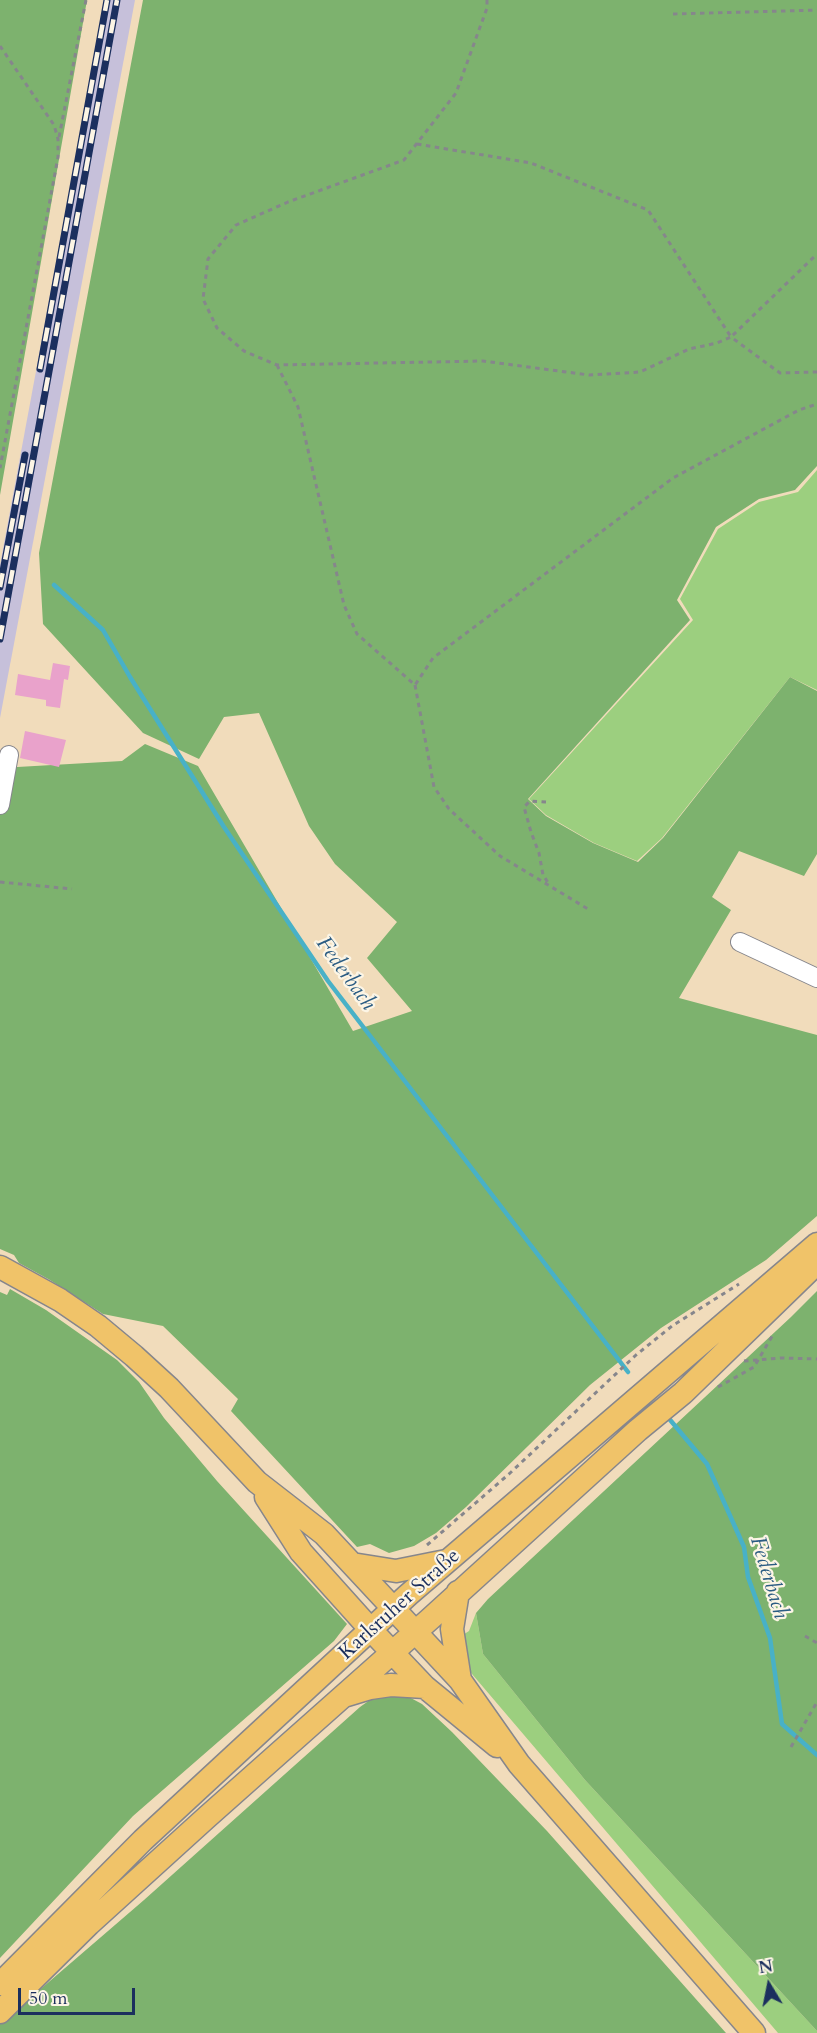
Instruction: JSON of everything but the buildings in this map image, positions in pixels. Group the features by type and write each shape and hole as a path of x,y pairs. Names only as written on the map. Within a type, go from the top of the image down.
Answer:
{"main road":[{"name":"Karlsruher Straße","path":"0,1984 143,1840 370,1630 817,1244"},
{"name":"Karlsruher Straße","path":"0,2012 89,1924 638,1430 683,1393 816,1265"},
{"path":"0,1267 60,1300 98,1326 169,1388 257,1482 324,1534 460,1680 519,1764 754,2033"},
{"path":"257,1482 301,1552 370,1630 425,1687 519,1764"},
{"path":"352,1564 396,1571 448,1561"},
{"path":"458,1592 452,1629 460,1680"},
{"path":"342,1697 370,1688 391,1685 425,1687"}],"lane":[{"path":"0,805 9,755"},
{"path":"740,942 817,978"}],"path":[{"path":"0,468 58,156 58,139 87,0"},
{"path":"487,0 487,8 456,93 404,160 288,202 236,225 208,260 203,299 217,328 244,351 277,364 483,361 589,375 640,372 689,349 717,343 731,336 817,254"},
{"path":"673,14 817,10"},
{"path":"0,46 54,125 58,139"},
{"path":"417,144 531,163 648,210 731,336 780,373 817,372"},
{"path":"277,364 298,407 344,605 357,634 415,685 434,787 449,809 500,856 588,909"},
{"path":"415,685 433,658 673,478 799,410 817,404"},
{"path":"546,802 530,801 524,807 539,853 543,875 551,887"},
{"path":"0,882 72,890"},
{"path":"421,1548 446,1530 636,1355 672,1326 748,1278"},
{"path":"717,1388 754,1367 759,1361 781,1358 817,1359"},
{"path":"806,1636 817,1643"},
{"path":"791,1747 817,1702"}],"shaded area":[{"path":"105,0 135,0 0,718 0,565"}],"green space":[{"path":"0,0 87,0 0,495"},
{"path":"143,0 817,0 817,466 795,490 759,499 716,527 677,600 690,620 528,799 546,816 593,843 638,862 663,838 790,677 817,691 817,854 804,876 739,851 712,897 731,910 679,998 817,1035 817,1216 766,1260 661,1328 590,1385 466,1507 436,1533 414,1546 389,1553 370,1544 357,1547 231,1411 238,1399 163,1326 103,1314 19,1263 14,1255 0,1249 0,768 122,761 145,744 198,766 353,1031 412,1011 367,958 397,922 335,864 309,826 259,713 224,717 199,759 143,733 43,624 39,553"},
{"path":"817,470 817,690 790,677 662,838 637,861 594,843 546,815 529,799 693,620 680,599 718,529 759,502 798,492"},
{"path":"10,1289 46,1310 117,1360 139,1382 164,1418 217,1481 347,1624 334,1641 133,1816 0,1958 0,1292 7,1295"},
{"path":"817,1291 817,2031 585,1780 483,1654 476,1613 488,1599"},
{"path":"476,1613 483,1654 585,1780 817,2033 778,2033 472,1674 464,1661 458,1638 469,1631"},
{"path":"391,1694 407,1696 422,1704 452,1732 547,1831 726,2033 0,2033 0,2024 144,1900 360,1707 374,1697"}],"waterway":[{"name":"Federbach","path":"54,585 103,630 224,827 328,981 628,1372"},
{"name":"Federbach","path":"666,1415 707,1464 744,1547 748,1577 770,1638 782,1724 817,1755"}],"railway":[{"path":"40,369 107,0"},
{"path":"0,639 117,0"},
{"path":"0,587 25,455"}]}
